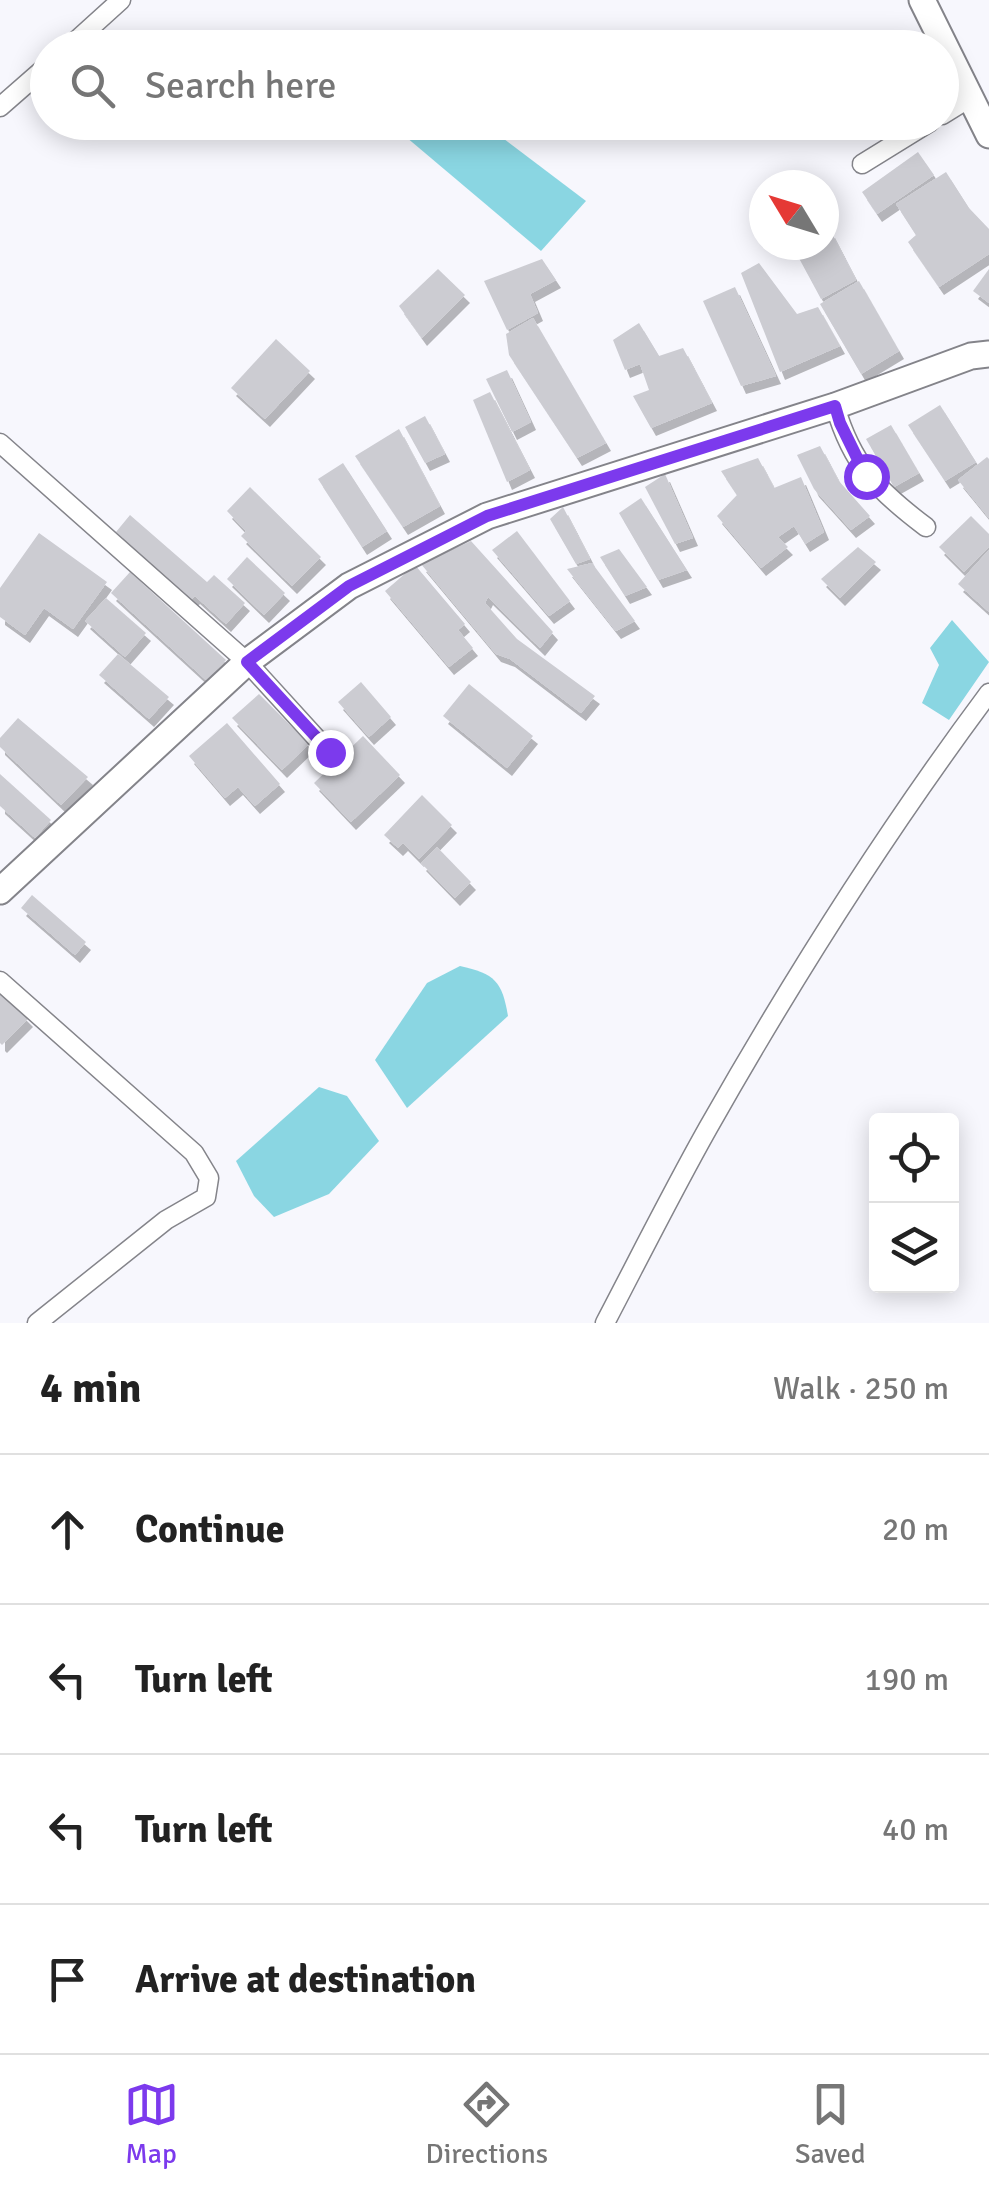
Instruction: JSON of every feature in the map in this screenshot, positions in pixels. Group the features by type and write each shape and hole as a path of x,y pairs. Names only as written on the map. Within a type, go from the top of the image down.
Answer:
{"street":[{"path":"88,30 121,0"},
{"path":"922,0 937,30"},
{"path":"959,73 989,135"},
{"path":"0,107 30,81"},
{"path":"959,104 971,97"},
{"path":"862,164 901,140"},
{"path":"0,892 247,662 349,586 487,516 835,406 983,351"},
{"path":"835,406 866,476 887,498 926,526"},
{"path":"0,443 247,662 330,752"},
{"path":"605,1323 708,1129 795,983 922,784 989,693"},
{"path":"0,980 194,1152 209,1178 206,1197 166,1220 37,1323"}],"water":[{"path":"410,140 505,140 586,201 541,251"},
{"path":"952,620 989,662 949,720 922,703 939,665 930,648"},
{"path":"460,966 495,981 508,1016 407,1108 375,1060 427,983"},
{"path":"319,1087 347,1096 379,1141 329,1194 274,1217 254,1196 236,1161"}],"building":[{"path":"918,152 934,175 877,214 862,192"},
{"path":"946,172 969,208 989,229 989,254 939,287 908,242 916,235 896,204"},
{"path":"839,247 856,280 821,299 800,260 839,260"},
{"path":"542,259 556,280 530,294 538,313 507,330 484,281"},
{"path":"759,263 797,314 818,307 840,346 780,372 741,273"},
{"path":"438,269 465,295 422,338 399,306"},
{"path":"989,269 989,303 973,291"},
{"path":"859,281 899,351 861,374 820,304"},
{"path":"735,287 776,376 741,386 703,301"},
{"path":"533,318 606,443 577,458 509,355 506,334"},
{"path":"639,323 659,356 683,348 712,403 651,428 633,396 649,390 640,364 625,370 613,340"},
{"path":"276,339 310,371 265,419 231,388"},
{"path":"507,370 531,422 512,432 486,379"},
{"path":"490,392 530,470 507,482 473,400"},
{"path":"940,405 976,462 945,481 908,425"},
{"path":"425,416 445,454 425,463 405,427"},
{"path":"891,425 919,473 894,487 866,439"},
{"path":"399,429 440,506 403,527 355,456"},
{"path":"820,446 838,480 870,516 851,530 814,489 797,455"},
{"path":"758,458 774,488 801,477 824,532 805,544 794,526 778,537 788,547 761,568 717,516 737,495 721,471"},
{"path":"989,459 989,518 958,480"},
{"path":"343,463 387,531 362,547 318,479"},
{"path":"665,474 693,538 675,544 645,487"},
{"path":"250,487 321,557 292,586 241,536 246,531 227,511"},
{"path":"641,498 687,570 658,580 619,513"},
{"path":"563,507 590,559 576,564 550,519"},
{"path":"130,515 207,582 214,575 245,603 226,624 116,532"},
{"path":"971,516 989,534 989,547 964,572 939,547"},
{"path":"517,531 570,601 549,616 492,550"},
{"path":"39,533 107,582 73,629 44,608 25,635 0,617 0,588"},
{"path":"471,541 553,632 540,648 488,597 485,603 517,639 595,696 581,713 510,659 496,654 421,564"},
{"path":"858,547 876,562 840,598 821,579"},
{"path":"619,549 647,587 625,596 600,557"},
{"path":"989,550 989,612 958,584"},
{"path":"247,557 285,593 264,615 227,579"},
{"path":"592,563 635,621 616,631 567,569"},
{"path":"415,565 465,624 458,630 473,648 449,667 385,591"},
{"path":"130,572 226,660 207,681 111,593"},
{"path":"106,598 146,633 125,657 85,621"},
{"path":"118,654 169,697 149,719 99,675"},
{"path":"361,682 391,717 369,737 338,702"},
{"path":"469,684 533,736 507,768 443,716"},
{"path":"259,694 309,744 282,770 232,718"},
{"path":"18,718 88,777 61,805 0,747 0,738"},
{"path":"227,723 280,784 255,806 238,787 225,798 189,756"},
{"path":"363,736 400,775 351,822 314,783"},
{"path":"0,774 51,820 35,838 0,806"},
{"path":"422,795 452,825 419,859 403,843 398,848 384,835"},
{"path":"437,847 471,882 455,898 421,863"},
{"path":"32,895 86,942 75,955 21,908"},
{"path":"0,991 28,1019 2,1045 0,1043"}],"route":[{"path":"330,752 247,662 349,586 487,516 835,406 850,448 866,476"}]}
